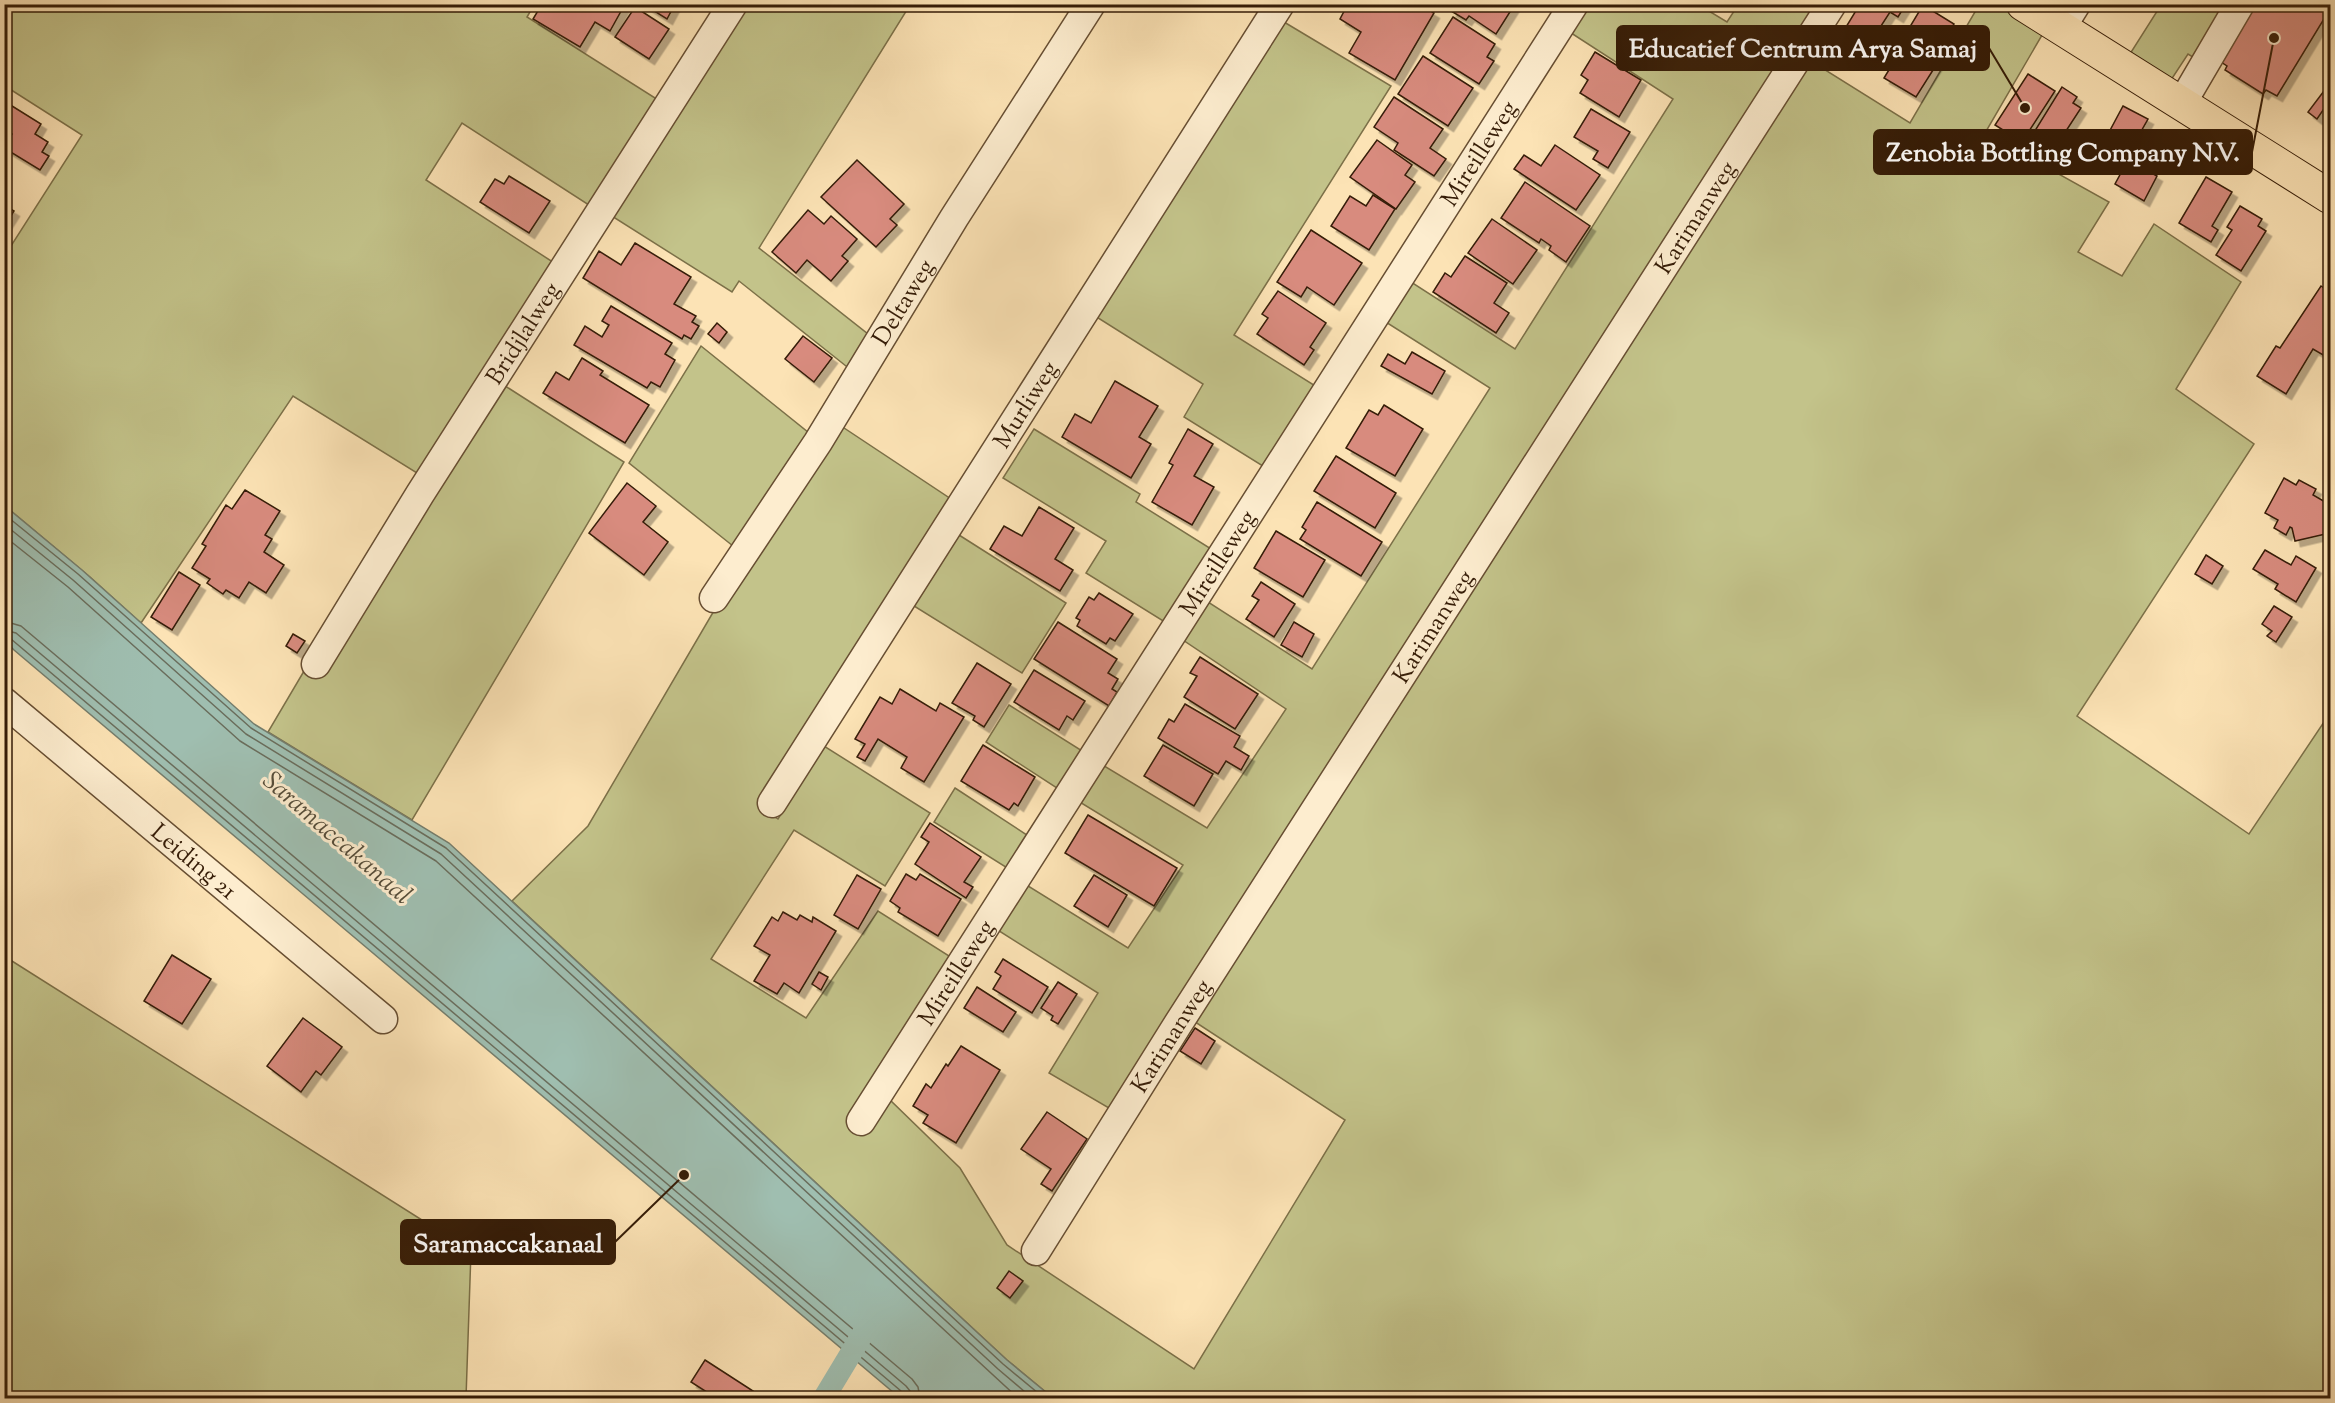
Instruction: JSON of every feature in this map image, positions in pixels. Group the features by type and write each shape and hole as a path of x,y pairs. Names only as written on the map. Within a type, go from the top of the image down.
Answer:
{"main road":[{"path":"2023,4 2068,16 2182,103 2331,197"}],"street":[{"name":"Bridjlalweg","path":"316,664 420,494 733,4"},
{"name":"Deltaweg","path":"714,598 818,442 954,218 1091,4"},
{"name":"Murliweg","path":"772,803 1280,4"},
{"name":"Mireilleweg","path":"861,1121 1574,4"},
{"name":"Karimanweg","path":"1036,1251 1204,983 1832,4"},
{"path":"2182,103 2240,4"},
{"name":"Leiding 21","path":"4,702 383,1019"}],"green space":[{"path":"4,5 534,5 527,17 663,103 595,209 462,123 426,180 559,266 425,478 293,396 141,623 5,506 5,242 11,246 82,135 5,86"},
{"path":"741,5 910,5 759,248 873,338 851,370 739,281 732,292 607,213"},
{"path":"1586,5 1699,5 1727,22 1738,5 1825,5 1114,1111 1049,1073 1098,993 996,929 1025,884 1128,948 1183,865 1078,801 1101,764 1207,828 1286,709 1180,638 1205,600 1312,669 1490,388 1381,319 1408,280 1515,349 1673,99 1568,31"},
{"path":"1979,5 2001,5 2045,30 1985,133 2109,202 2078,252 2122,276 2154,224 2241,282 2176,389 2254,444 2077,716 2249,834 2330,713 2330,1398 1053,1398 1007,1360 512,901 588,826 715,609 838,424 960,505 764,810 778,819 824,746 930,813 885,886 794,830 711,959 806,1018 878,911 957,961 886,1096 960,1168 1007,1245 1194,1369 1345,1120 1189,1018 1803,56 1910,123"},
{"path":"2161,5 2244,5 2206,65 2188,54 2169,83 2128,57"},
{"path":"1284,22 1391,86 1234,335 1317,387 1266,468 1184,417 1203,384 1095,316"},
{"path":"701,346 814,437 738,550 629,463"},
{"path":"499,382 624,462 412,820 268,732 307,666"},
{"path":"1034,429 1140,494 1136,502 1216,552 1168,624 1086,573 1106,541 1003,478"},
{"path":"959,535 1066,603 1022,673 914,606"},
{"path":"1009,705 1087,754 1063,792 986,742"},
{"path":"955,788 1033,839 1012,871 934,822"},
{"path":"4,956 471,1251 466,1398 5,1398"}],"water":[{"path":"5,506 82,570 254,724 449,843 1007,1360 1053,1398 900,1398 14,650 5,641"}],"building":[{"path":"542,4 625,4 610,31 595,22 580,47 533,19"},
{"path":"643,4 675,4 667,19"},
{"path":"1348,4 1419,4 1434,13 1395,80 1349,53 1361,32 1340,19"},
{"path":"1455,4 1515,4 1496,34 1469,16 1466,20 1451,11"},
{"path":"1860,4 1906,4 1898,17 1890,12 1870,43 1846,27"},
{"path":"2256,4 2263,7 2264,4 2311,4 2327,14 2277,96 2266,90 2263,94 2225,70 2227,66 2221,62"},
{"path":"1923,5 1954,24 1934,56 1940,59 1916,97 1884,78 1906,42 1902,40"},
{"path":"635,7 669,29 649,59 615,37"},
{"path":"1453,17 1495,44 1487,57 1494,61 1479,84 1430,53"},
{"path":"1595,52 1641,80 1619,117 1580,93 1588,80 1581,75"},
{"path":"1423,56 1473,88 1448,126 1398,94"},
{"path":"2028,74 2055,91 2022,142 1995,125"},
{"path":"2062,87 2077,97 2073,103 2081,108 2062,137 2067,140 2058,154 2036,140 2040,132 2036,129"},
{"path":"2327,87 2330,90 2330,100 2317,119 2308,112"},
{"path":"1394,97 1443,129 1430,148 1446,159 1434,176 1394,150 1398,143 1374,127"},
{"path":"4,101 41,124 35,134 48,142 42,152 49,156 40,170 4,148 12,134 4,130"},
{"path":"2123,106 2148,119 2131,149 2107,136"},
{"path":"1591,109 1630,132 1608,168 1593,159 1598,151 1574,137"},
{"path":"1377,140 1412,165 1405,175 1415,182 1396,209 1350,177"},
{"path":"1555,145 1600,175 1576,210 1514,169 1524,155 1541,166"},
{"path":"857,160 904,204 890,219 897,225 876,247 821,197"},
{"path":"2128,160 2157,176 2144,201 2115,184"},
{"path":"509,176 550,201 529,233 480,202 495,179 504,184"},
{"path":"2206,177 2232,192 2212,226 2218,230 2211,242 2179,223"},
{"path":"1525,182 1590,226 1566,262 1549,250 1551,246 1541,239 1539,243 1501,218"},
{"path":"1373,195 1395,209 1369,250 1331,226 1350,196 1366,206"},
{"path":"4,205 14,211 4,227"},
{"path":"2240,206 2262,219 2258,226 2266,231 2241,271 2216,255 2232,230 2227,227"},
{"path":"808,210 824,224 831,216 857,239 842,256 848,261 831,281 807,260 796,273 772,252"},
{"path":"1492,219 1537,250 1513,284 1468,253"},
{"path":"1311,230 1362,263 1334,305 1307,287 1301,297 1277,282"},
{"path":"635,243 691,277 674,304 696,316 692,322 699,326 691,339 684,335 682,339 583,278 599,251 621,265"},
{"path":"1465,256 1507,283 1494,303 1509,313 1496,333 1433,292 1445,273 1451,277"},
{"path":"2321,286 2330,292 2330,359 2313,349 2286,394 2257,376 2276,346 2280,348"},
{"path":"1278,291 1326,323 1310,347 1314,350 1304,365 1257,334 1268,318 1262,314"},
{"path":"611,306 672,343 665,354 675,360 660,387 651,382 647,388 574,345 585,326 602,337 609,325 602,321"},
{"path":"717,323 727,332 719,343 708,334"},
{"path":"803,336 832,358 814,382 785,359"},
{"path":"1412,352 1445,371 1432,394 1381,366 1388,354 1405,364"},
{"path":"582,358 603,371 600,375 649,405 625,443 543,393 556,372 569,380"},
{"path":"1115,381 1158,406 1139,437 1151,444 1131,478 1062,437 1075,414 1091,423"},
{"path":"1384,405 1423,429 1395,476 1346,448 1369,410 1378,415"},
{"path":"1188,429 1213,444 1194,476 1214,487 1192,525 1152,502 1173,465 1169,463"},
{"path":"1336,456 1396,493 1375,528 1314,491"},
{"path":"2284,478 2296,485 2299,480 2316,489 2313,495 2327,503 2330,533 2295,541 2292,528 2290,527 2286,535 2274,528 2278,520 2265,513"},
{"path":"627,483 656,506 643,522 668,542 644,575 589,533"},
{"path":"245,490 280,511 265,535 272,539 264,552 284,565 266,593 249,582 239,598 226,590 223,594 207,583 210,579 192,568 206,546 202,544 226,505 232,509"},
{"path":"1317,502 1382,542 1361,576 1300,539 1306,530 1302,527"},
{"path":"1039,507 1074,528 1055,559 1073,570 1060,591 990,549 1004,526 1022,536"},
{"path":"1276,531 1325,560 1303,597 1254,568"},
{"path":"2265,550 2291,565 2296,556 2316,568 2296,602 2275,589 2278,584 2253,569"},
{"path":"2206,555 2223,566 2212,584 2195,574"},
{"path":"179,572 200,585 172,630 151,617"},
{"path":"1261,582 1295,604 1274,637 1246,619 1259,600 1252,596"},
{"path":"1099,593 1133,614 1115,641 1110,638 1106,644 1077,626 1080,620 1076,618 1089,597 1094,600"},
{"path":"2274,606 2292,617 2276,642 2267,636 2272,631 2262,624"},
{"path":"1058,622 1117,659 1108,673 1118,679 1112,689 1117,692 1109,706 1034,659"},
{"path":"1294,622 1314,634 1302,657 1281,645"},
{"path":"293,634 305,641 297,653 286,646"},
{"path":"1200,657 1258,694 1235,729 1184,697 1197,676 1190,673"},
{"path":"977,663 1011,684 984,727 973,720 975,716 952,703"},
{"path":"1034,670 1085,701 1073,720 1067,716 1059,730 1014,702"},
{"path":"900,689 936,711 940,703 964,717 924,782 901,768 907,757 878,739 865,761 857,757 865,744 855,739 880,697 892,704"},
{"path":"1185,704 1240,736 1234,747 1249,756 1241,770 1226,761 1218,774 1158,738 1169,719 1174,722"},
{"path":"983,745 1035,777 1018,806 1014,803 1009,810 961,781"},
{"path":"1163,745 1213,774 1194,806 1144,776"},
{"path":"1088,815 1177,868 1154,906 1065,853"},
{"path":"930,823 981,857 964,882 973,887 966,898 915,864 929,842 921,837"},
{"path":"906,874 916,880 920,874 961,899 938,936 898,912 900,908 890,901"},
{"path":"857,875 881,889 858,929 834,915"},
{"path":"1094,875 1127,895 1108,927 1074,906"},
{"path":"783,912 797,920 800,915 812,922 813,917 836,931 799,993 784,983 777,994 754,981 770,955 754,946 772,917 778,921"},
{"path":"172,955 211,979 182,1024 144,1001"},
{"path":"1003,959 1048,987 1032,1013 993,989 1001,976 995,972"},
{"path":"819,972 828,977 821,990 812,984"},
{"path":"1058,982 1077,994 1058,1024 1051,1020 1053,1016 1041,1008"},
{"path":"977,987 1016,1012 1003,1032 964,1008"},
{"path":"303,1018 342,1047 321,1075 316,1071 301,1092 267,1066"},
{"path":"1195,1028 1215,1041 1201,1064 1180,1051"},
{"path":"961,1046 1000,1070 956,1143 923,1123 928,1115 913,1106 926,1084 931,1088"},
{"path":"1047,1112 1087,1139 1052,1191 1041,1184 1051,1169 1021,1149"},
{"path":"1009,1271 1023,1281 1010,1298 997,1288"},
{"path":"705,1360 753,1391 748,1398 716,1398 691,1382"}],"waterway":[{"path":"824,1398 865,1330"}],"place":[{"name":"Zenobia Bottling Company N.V.","path":"2274,38"},
{"name":"Educatief Centrum Arya Samaj","path":"2025,108"},
{"name":"Saramaccakanaal","path":"684,1175"}]}
